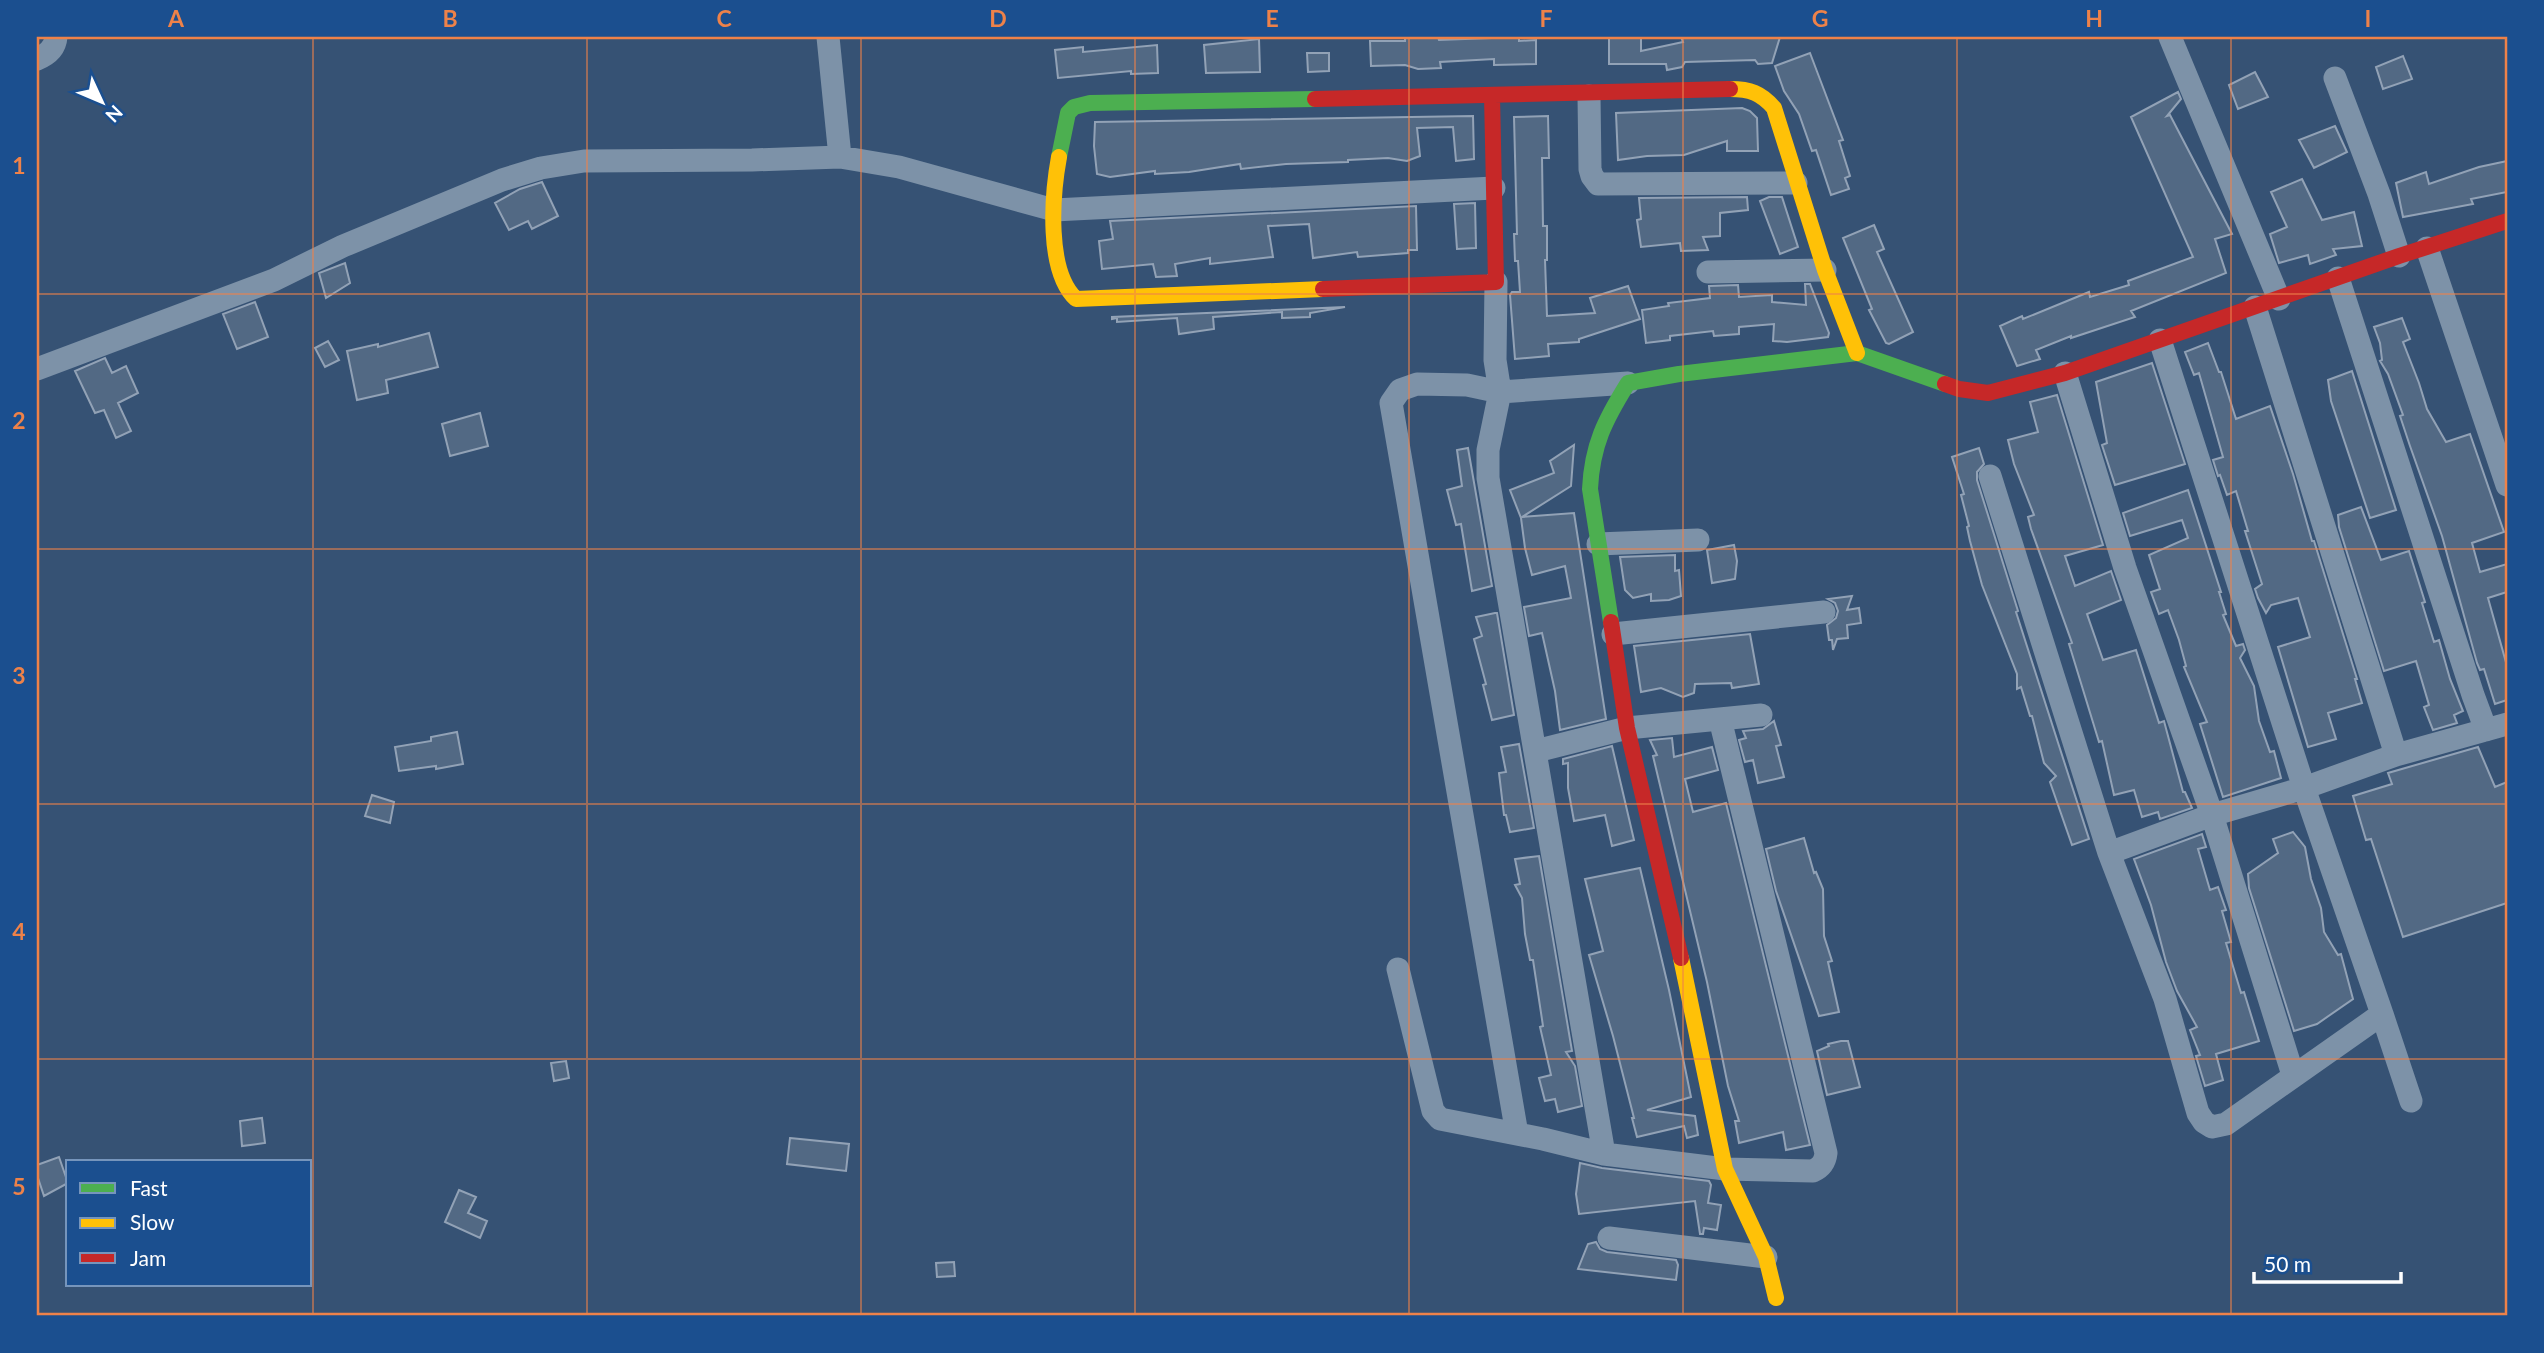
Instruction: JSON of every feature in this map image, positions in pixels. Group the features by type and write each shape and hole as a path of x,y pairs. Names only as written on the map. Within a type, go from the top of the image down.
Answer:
{"street":[{"path":"37,59 51,50 56,37"},
{"path":"828,37 840,157"},
{"path":"2170,37 2279,299"},
{"path":"2336,78 2399,256"},
{"path":"1496,282 1076,299 1067,292 1060,270 1054,210 1063,138 1069,113 1080,104 1756,91 1765,96 1774,108 1825,270 1857,353"},
{"path":"1492,96 1495,360 1500,392 1488,450 1488,478 1604,1154"},
{"path":"1589,96 1590,169 1598,184 1796,183"},
{"path":"37,369 274,280 344,246 502,180 541,168 584,161 840,157 899,167 1054,210 1494,188"},
{"path":"1517,1134 1391,404 1401,390 1417,384 1466,385 1500,392 1628,383 1679,374 1857,353 1973,391 1989,393 2065,373 2507,221"},
{"path":"2427,248 2507,485"},
{"path":"1708,272 1825,270"},
{"path":"2109,853 2212,815 2304,788 2396,755 2497,727 2473,695 2338,278"},
{"path":"2255,307 2396,755"},
{"path":"2160,340 2304,788 2411,1101"},
{"path":"2065,373 2125,568 2212,815 2293,1075"},
{"path":"1628,383 1598,434 1591,459 1590,489 1627,728 1688,986 1725,1169 1766,1257 1776,1298"},
{"path":"1990,476 2109,853 2165,999 2198,1112 2204,1122 2212,1127 2226,1124 2382,1014"},
{"path":"1598,544 1698,540"},
{"path":"1613,634 1824,612"},
{"path":"1536,751 1627,728 1761,715"},
{"path":"1398,968 1436,1116 1440,1119 1604,1154 1725,1169 1814,1171 1823,1164 1825,1153 1720,719"},
{"path":"1609,1238 1766,1257"}],"building":[{"path":"1405,37 1438,37 1439,40 1519,37 1519,41 1536,40 1536,64 1494,65 1494,59 1440,62 1441,68 1371,66 1370,41 1405,41"},
{"path":"1609,37 1641,37 1641,51 1683,42 1681,37 1780,37 1772,63 1758,64 1755,60 1685,62 1682,67 1667,70 1666,64 1609,64"},
{"path":"1259,39 1260,72 1206,73 1204,45"},
{"path":"1157,45 1158,73 1131,74 1131,71 1058,78 1055,50 1083,47 1083,52"},
{"path":"1307,53 1329,53 1329,71 1308,72"},
{"path":"1810,53 1843,140 1839,141 1850,176 1845,178 1849,189 1831,195 1816,150 1812,151 1799,114 1784,91 1775,66"},
{"path":"2403,56 2412,79 2383,89 2376,67"},
{"path":"2255,72 2268,97 2238,109 2229,85"},
{"path":"2178,92 2181,99 2167,116 2170,115 2232,234 2215,239 2226,273 2131,311 2135,317 2071,336 2036,350 2040,359 2017,366 2000,326 2089,292 2090,297 2129,285 2128,281 2193,257 2131,117"},
{"path":"1742,108 1757,118 1758,151 1727,151 1727,141 1684,155 1618,160 1616,113"},
{"path":"1473,116 1474,159 1456,161 1453,127 1417,128 1420,156 1407,161 1388,158 1241,169 1240,164 1189,172 1155,174 1155,171 1110,177 1097,174 1095,122"},
{"path":"1548,116 1549,158 1542,158 1543,226 1547,226 1547,316 1595,313 1590,298 1628,286 1640,319 1579,339 1579,342 1548,344 1549,356 1515,359 1510,295 1512,292 1520,292 1514,234 1517,234 1514,117"},
{"path":"2335,126 2347,152 2314,168 2299,140"},
{"path":"2507,161 2507,192 2471,199 2473,204 2403,217 2396,183 2426,172 2429,184 2479,167"},
{"path":"2302,179 2322,220 2354,212 2362,246 2333,249 2336,255 2310,264 2308,255 2279,263 2270,234 2287,227 2271,192"},
{"path":"542,182 558,216 532,229 528,221 509,230 495,203 520,189"},
{"path":"1747,197 1748,210 1720,213 1720,236 1703,237 1708,250 1681,251 1680,243 1641,247 1637,220 1641,219 1639,198"},
{"path":"1769,197 1782,197 1798,247 1780,254 1760,201"},
{"path":"1475,203 1476,248 1457,249 1454,204"},
{"path":"1416,206 1417,250 1408,250 1408,253 1358,257 1357,252 1313,258 1309,224 1268,226 1273,257 1210,264 1210,258 1175,264 1177,276 1156,277 1153,264 1102,269 1099,241 1113,239 1110,221"},
{"path":"1874,225 1884,249 1877,252 1913,332 1889,344 1869,310 1872,309 1843,238"},
{"path":"345,263 350,283 326,298 319,273"},
{"path":"1805,284 1810,284 1829,333 1828,337 1773,341 1774,324 1739,327 1739,334 1714,336 1713,331 1670,336 1670,340 1646,343 1642,310 1669,306 1668,303 1710,298 1709,286 1738,285 1739,297 1772,295 1772,302 1806,305"},
{"path":"255,302 268,337 237,349 223,314"},
{"path":"1345,307 1310,313 1310,317 1282,318 1282,312 1213,317 1214,329 1179,334 1177,318 1117,322 1117,318 1112,319 1112,317"},
{"path":"2402,318 2410,339 2403,342 2427,409 2446,442 2470,434 2504,532 2472,543 2480,572 2507,564 2507,592 2488,598 2507,666 2507,700 2495,704 2484,669 2480,670 2477,663 2442,536 2400,416 2403,415 2388,374 2380,361 2380,343 2374,327"},
{"path":"429,333 438,367 386,380 388,393 357,400 347,351 378,344 378,347"},
{"path":"328,341 339,360 325,367 315,348"},
{"path":"2208,343 2221,372 2236,419 2270,406 2357,679 2362,703 2328,713 2336,739 2308,747 2278,647 2310,637 2298,598 2271,605 2266,613 2258,598 2255,589 2262,584 2245,531 2248,531 2236,491 2227,495 2220,475 2218,476 2213,460 2223,457 2199,373 2194,375 2185,352"},
{"path":"105,358 112,373 126,366 138,393 118,403 131,431 116,438 104,410 95,413 75,371"},
{"path":"2152,363 2185,464 2115,485 2102,445 2107,443 2096,382"},
{"path":"2352,371 2396,510 2370,518 2331,401 2328,380"},
{"path":"2057,395 2103,545 2065,556 2075,586 2111,571 2121,600 2087,614 2103,660 2136,650 2159,723 2164,721 2183,792 2192,808 2160,819 2158,812 2142,817 2134,790 2114,795 2102,741 2099,742 2069,644 2072,643 2031,529 2028,517 2034,515 2014,464 2008,440 2038,432 2030,402"},
{"path":"480,413 488,446 450,456 442,424"},
{"path":"1574,445 1571,486 1522,517 1574,513 1606,719 1560,730 1555,691 1542,633 1529,636 1524,607 1571,598 1565,566 1532,575 1521,518 1510,490 1554,473 1550,461"},
{"path":"1468,448 1492,586 1472,591 1461,524 1456,525 1447,490 1462,486 1457,450"},
{"path":"1979,448 1984,464 1977,472 1977,480 2089,839 2072,845 2050,782 2056,776 2044,763 2032,716 2021,687 2017,689 2017,674 1982,585 1970,541 1961,495 1964,494 1952,457"},
{"path":"2188,490 2221,592 2226,614 2223,615 2236,646 2243,644 2245,650 2240,658 2254,686 2259,721 2270,752 2274,751 2281,778 2223,797 2200,724 2207,722 2184,667 2186,666 2179,640 2168,610 2159,614 2151,592 2160,589 2149,555 2188,538 2182,520 2130,536 2123,513"},
{"path":"2361,507 2381,560 2409,551 2434,642 2439,640 2463,711 2454,715 2457,723 2433,730 2424,707 2429,705 2416,661 2384,671 2339,527 2338,515"},
{"path":"1734,545 1737,561 1735,579 1712,583 1707,550"},
{"path":"1675,555 1675,571 1679,570 1681,596 1651,601 1651,594 1633,598 1625,590 1620,557"},
{"path":"1852,596 1847,610 1859,608 1861,623 1847,625 1848,638 1837,639 1833,650 1827,625 1836,618 1838,611 1835,603 1828,599"},
{"path":"1497,613 1514,715 1492,720 1474,639 1482,636 1476,617"},
{"path":"1750,634 1759,684 1732,688 1731,683 1695,684 1694,693 1683,697 1661,688 1641,692 1634,646"},
{"path":"1774,721 1781,745 1776,746 1784,777 1758,783 1753,760 1745,762 1739,740 1746,738 1743,731 1763,729"},
{"path":"457,732 463,764 399,771 395,747 431,741 431,737"},
{"path":"1672,738 1674,757 1712,747 1718,770 1685,779 1693,812 1726,803 1810,1145 1786,1150 1783,1132 1739,1143 1735,1121 1739,1121 1728,1086 1707,982 1653,756 1657,755 1650,740"},
{"path":"1519,744 1534,828 1510,832 1504,815 1499,773 1506,772 1501,747"},
{"path":"1612,746 1634,840 1612,846 1605,815 1574,821 1568,788 1568,763 1563,764 1563,759"},
{"path":"2478,747 2495,787 2507,782 2507,903 2403,937 2371,839 2366,840 2353,796 2392,784 2388,773"},
{"path":"372,795 394,802 390,823 365,816"},
{"path":"2293,832 2305,847 2311,879 2321,908 2324,932 2338,955 2341,954 2353,999 2317,1024 2294,1031 2249,888 2248,874 2278,853 2273,839"},
{"path":"2202,834 2206,847 2198,849 2210,890 2218,887 2226,910 2222,911 2231,942 2226,943 2259,1041 2216,1054 2223,1080 2205,1086 2196,1056 2200,1055 2190,1030 2197,1027 2177,991 2166,962 2151,905 2134,859"},
{"path":"1804,838 1814,873 1816,872 1823,889 1824,936 1832,961 1828,962 1839,1012 1819,1016 1776,891 1766,849"},
{"path":"1539,856 1572,1051 1566,1052 1575,1066 1582,1106 1558,1112 1555,1099 1545,1101 1539,1078 1551,1075 1540,1027 1543,1026 1533,960 1530,960 1525,934 1522,898 1515,885 1520,884 1515,859"},
{"path":"1640,868 1691,1097 1647,1110 1695,1116 1698,1135 1687,1138 1684,1126 1637,1137 1613,1036 1589,955 1603,951 1585,879"},
{"path":"1848,1041 1860,1087 1827,1095 1817,1051 1829,1046 1828,1044"},
{"path":"566,1061 569,1078 554,1081 551,1063"},
{"path":"262,1118 265,1143 242,1146 240,1121"},
{"path":"790,1138 849,1144 846,1171 787,1164"},
{"path":"59,1157 66,1184 44,1196 37,1175 37,1165"},
{"path":"1580,1163 1709,1181 1711,1185 1708,1203 1721,1205 1717,1230 1704,1228 1703,1234 1700,1234 1695,1201 1579,1214 1576,1194"},
{"path":"459,1190 476,1197 468,1213 487,1221 480,1238 445,1222"},
{"path":"1596,1242 1600,1249 1607,1252 1676,1260 1676,1280 1578,1269 1588,1244"},
{"path":"954,1262 955,1276 937,1277 936,1263"}],"traffic: fast":[{"path":"1059,157 1068,113 1074,107 1090,103 1315,99"},
{"path":"1611,622 1590,489 1591,473 1601,433 1628,383 1679,374 1857,353 1945,384"}],"traffic: slow":[{"path":"1730,89 1755,93 1774,108 1825,270 1857,353"},
{"path":"1059,157 1053,211 1056,252 1066,286 1076,299 1323,289"},
{"path":"1681,958 1725,1169 1766,1257 1776,1298"}],"traffic: jam":[{"path":"1315,99 1730,89"},
{"path":"1323,289 1496,282 1492,96"},
{"path":"1945,384 1988,393 2065,373 2507,221"},
{"path":"1611,622 1627,728 1681,958"}]}
